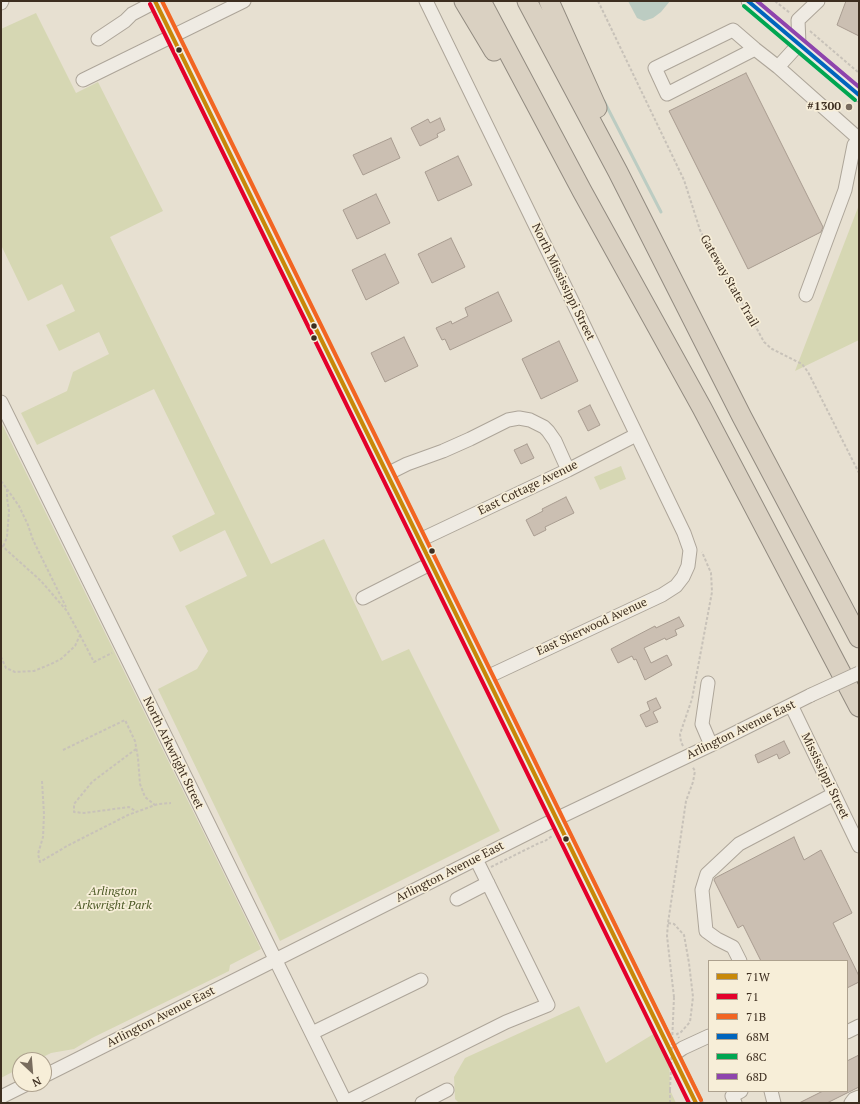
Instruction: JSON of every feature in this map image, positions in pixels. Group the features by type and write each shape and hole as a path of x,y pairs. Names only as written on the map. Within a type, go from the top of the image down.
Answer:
{"highway":[{"path":"464,1 553,151 582,191"},
{"path":"481,1 582,191 702,408 859,706"},
{"path":"527,1 618,172 742,417 859,638"},
{"path":"549,1 603,124 618,172"}],"street":[{"path":"83,80 244,1"},
{"name":"North Mississippi Street","path":"426,1 689,544 690,555 688,566"},
{"path":"748,1 859,96"},
{"path":"778,67 799,44 798,20 818,1"},
{"path":"98,39 125,21 132,14 155,2 556,819 678,1052 696,1103"},
{"path":"756,49 667,94 655,68 732,30 756,49 778,67 859,139 854,145 845,190 806,295"},
{"name":"North Arkwright Street","path":"1,402 346,1103"},
{"path":"386,474 463,442 508,420 520,418 530,420 544,427 548,431 555,441 568,470"},
{"name":"East Cottage Avenue","path":"420,540 568,470 636,435"},
{"path":"363,598 430,564"},
{"name":"East Sherwood Avenue","path":"487,677 662,595 680,582 688,566"},
{"name":"Arlington Avenue East","path":"52,1072 556,819 859,673"},
{"path":"708,683 702,724 711,745"},
{"name":"Mississippi Street","path":"791,705 859,846"},
{"path":"739,960 733,948 706,931 702,890 707,874 739,844 834,794"},
{"path":"346,1103 506,1022 548,1005 476,859"},
{"path":"457,899 488,884"},
{"path":"312,1033 421,980"},
{"path":"848,1032 859,1026"},
{"path":"678,1052 708,1037"},
{"path":"422,1103 447,1090"},
{"path":"1,1097 12,1092"},
{"path":"735,1103 732,1096 739,1092"},
{"path":"771,1092 774,1103"},
{"path":"851,1103 859,1096"}],"path":[{"name":"Gateway State Trail","path":"598,1 684,180 700,230 710,250 738,294 764,342 772,349 802,364 808,372 859,473"},
{"path":"775,1 859,73"},
{"path":"1,481 19,506 33,540 94,662 122,648"},
{"path":"7,489 8,523 6,537 2,546 41,581 67,610"},
{"path":"683,746 680,734 692,699 712,592 711,573 700,548"},
{"path":"1,657 6,668 15,672 34,671 60,659 75,646 80,635"},
{"path":"64,750 125,720 135,741 140,784 145,797 154,805"},
{"path":"136,749 92,782 74,804 74,812 84,813 128,807 137,812"},
{"path":"670,1103 674,997 668,923 686,801 693,782 695,771"},
{"path":"42,781 44,814 43,837 38,854 40,862 67,846 137,812 154,805 171,804"},
{"path":"482,871 545,841 552,836"},
{"path":"668,923 674,924 684,935 693,997 690,1022 681,1032 677,1034 678,1052"}],"green space":[{"path":"36,13 76,93 98,82 163,211 110,237 271,564 324,539 382,661 409,649 500,831 280,941 158,689 197,669 208,651 185,606 247,576 225,530 180,552 172,536 215,514 154,389 37,445 21,413 67,391 73,372 109,354 99,332 59,351 46,325 75,311 62,284 28,301 1,245 1,29"},
{"path":"859,205 859,340 795,371"},
{"name":"Arlington Arkwright Park","path":"1,422 261,949 230,965 229,971 92,1038 74,1049 52,1053 12,1052 12,1072 1,1078"},
{"path":"621,466 626,479 600,490 594,477"},
{"path":"579,1006 606,1063 660,1030 669,1047 670,1090 676,1103 459,1103 455,1099 454,1077 465,1058"}],"shaded area":[{"path":"628,1 670,1 661,12 653,18 644,21 637,18"}],"building":[{"path":"846,1 859,1 859,36 837,25"},
{"path":"746,73 823,227 821,232 748,269 669,111"},
{"path":"440,118 445,130 437,134 438,137 420,146 411,128 428,119 430,123"},
{"path":"391,138 400,158 363,175 353,155"},
{"path":"458,156 472,185 438,201 425,172"},
{"path":"376,194 390,223 357,239 343,210"},
{"path":"451,238 465,267 432,283 418,254"},
{"path":"385,254 399,283 366,300 352,270"},
{"path":"498,292 512,321 450,350 445,339 442,340 436,328 451,321 452,324 468,316 465,308"},
{"path":"404,337 418,366 385,382 371,353"},
{"path":"559,341 578,381 541,399 522,359"},
{"path":"590,405 600,425 588,431 578,411"},
{"path":"527,444 534,458 521,464 514,450"},
{"path":"566,497 574,513 545,527 546,530 534,536 526,520 543,511 542,509"},
{"path":"679,617 684,626 675,630 677,635 666,640 665,638 644,648 651,663 667,655 672,665 645,680 636,659 634,660 632,656 618,663 611,649 655,626 656,628"},
{"path":"656,698 661,708 653,712 658,722 646,727 640,715 650,710 647,702"},
{"path":"784,741 790,753 779,759 777,754 758,763 755,755"},
{"path":"794,837 804,860 821,850 852,913 833,923 859,976 859,982 848,988 848,960 760,960 743,925 738,928 714,880 715,878"},
{"path":"859,1055 859,1087 827,1103 799,1103 821,1092 848,1092 848,1060"}],"waterway":[{"path":"604,101 661,212"}],"transit line":[{"name":"71W","path":"155,1 696,1103"},
{"name":"71B","path":"162,1 701,1100"},
{"name":"68M","path":"748,1 859,95"},
{"name":"68D","path":"757,1 859,87"},
{"name":"71","path":"150,4 689,1103"},
{"name":"68C","path":"744,6 855,100"}],"place":[{"name":"#1300","path":"849,107"}]}
